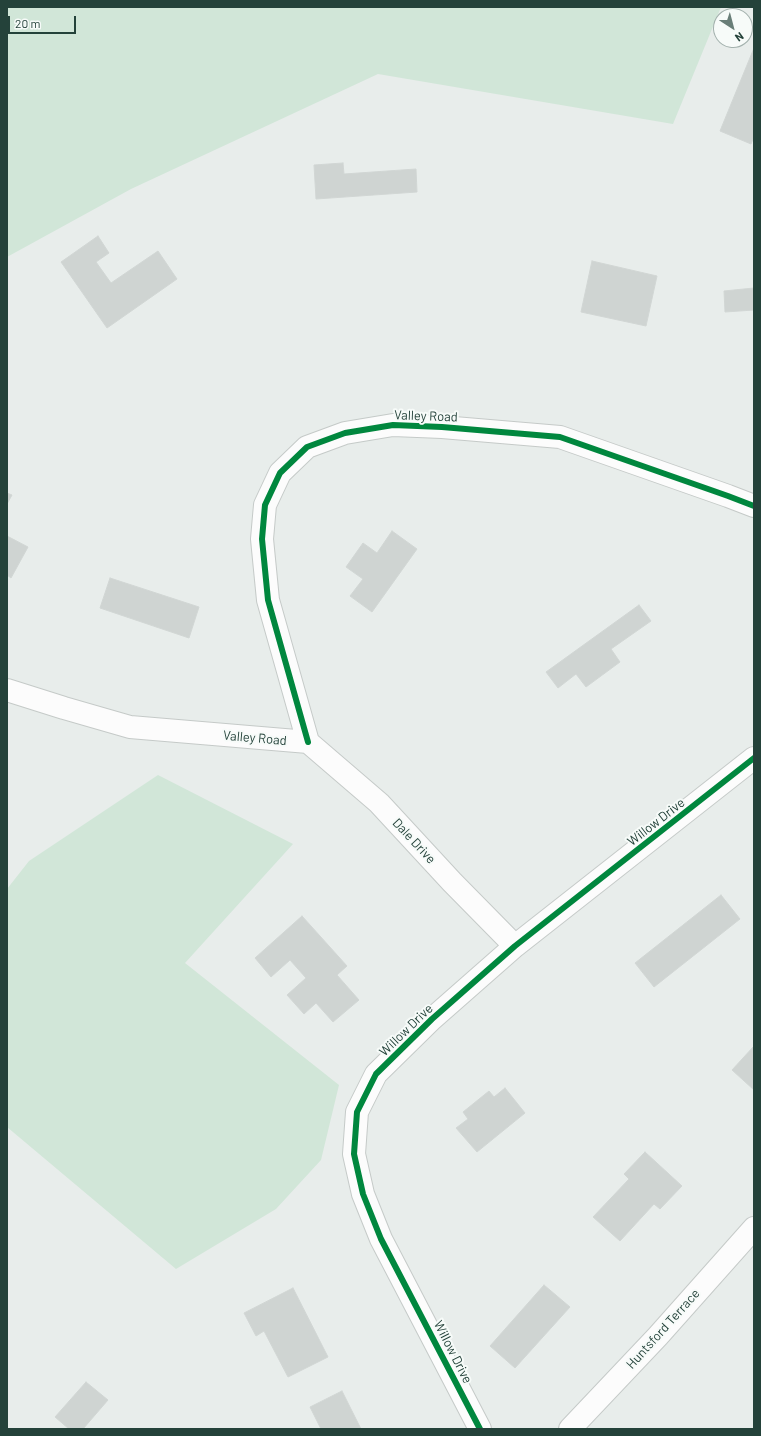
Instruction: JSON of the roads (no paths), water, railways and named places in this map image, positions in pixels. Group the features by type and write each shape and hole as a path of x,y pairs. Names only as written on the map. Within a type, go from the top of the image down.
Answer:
{"street":[{"name":"Valley Road","path":"7,690 130,727 308,742 268,600 262,539 265,505 280,473 308,447 345,433 394,425 442,427 560,437 754,506"},
{"name":"Dale Drive","path":"308,742 379,803 452,882 515,946"},
{"name":"Willow Drive","path":"480,1429 381,1239 362,1194 354,1154 357,1112 376,1074 432,1019 515,946 754,758"},
{"name":"Huntsford Terrace","path":"570,1429 658,1336 754,1228"}]}
